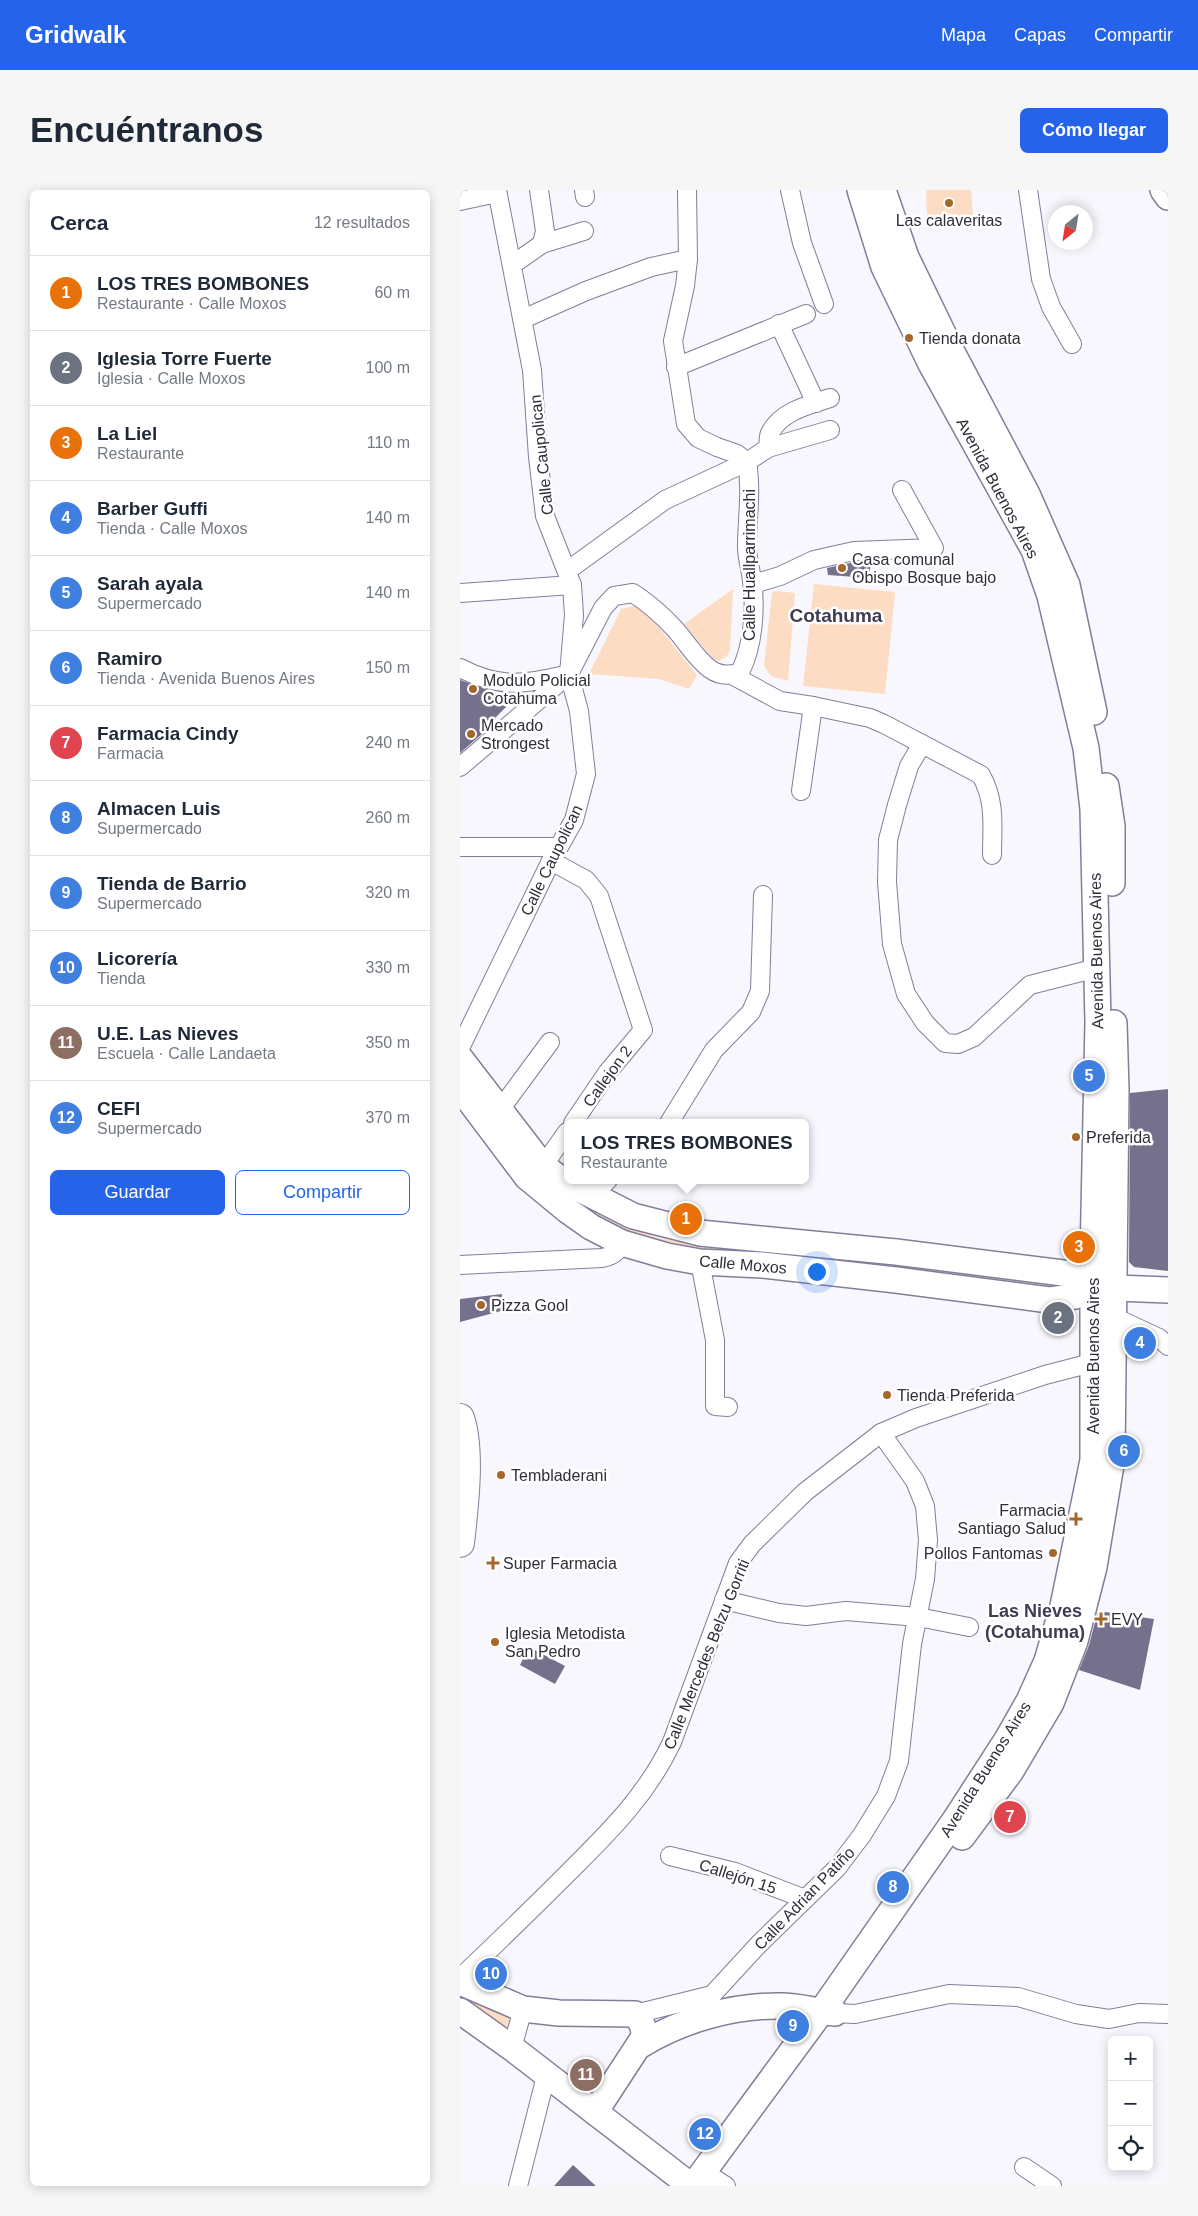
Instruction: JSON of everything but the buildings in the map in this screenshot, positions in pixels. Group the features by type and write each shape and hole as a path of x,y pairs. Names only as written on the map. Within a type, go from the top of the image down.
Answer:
{"main road":[{"name":"Avenida Buenos Aires","path":"707,2183 828,2013 1011,1771 1051,1703 1065,1671 1086,1605 1112,1459 1103,1360 1099,1287 1098,1077 1093,809 1086,748 1050,596 1034,550 931,364 884,267 860,190"},
{"name":"Avenida Buenos Aires","path":"883,190 906,257 1049,540 1067,585 1086,666 1112,826 1112,963 1116,1090 1099,1287 1114,1317 1103,1360"},
{"path":"1163,190 1168,197"},
{"name":"Calle Moxos","path":"460,1058 543,1166 564,1180"},
{"name":"Calle Moxos","path":"460,1088 526,1177 566,1210 591,1227 622,1243 667,1256 700,1262 762,1266 905,1281 1049,1300 1076,1296 1099,1287"},
{"name":"Calle Moxos","path":"581,1184 600,1188 633,1216 700,1233 896,1252 1071,1274 1099,1287"},
{"path":"1099,1287 1168,1290"},
{"path":"460,1418 464,1430 466,1460 460,1543"},
{"path":"460,1980 523,2008 559,2013 635,2014 641,2020 644,2028 644,2037 641,2045 595,2112"},
{"path":"641,2045 669,2030 709,2016 760,2006 784,2006 828,2013"},
{"path":"460,2011 512,2048 595,2112 707,2183"}],"street":[{"path":"539,190 545,231 542,244"},
{"path":"687,190 688,259 685,286 673,340 686,424 698,438 737,454 747,462"},
{"path":"790,190 802,243 824,304"},
{"path":"1028,190 1041,279 1051,307 1072,344"},
{"path":"460,201 497,192"},
{"name":"Calle Caupolican","path":"460,1048 555,854 574,820 586,774 579,711 569,674 574,615 570,578 545,516 538,457 532,370 497,192"},
{"path":"512,266 542,244 584,231"},
{"path":"523,319 586,291 651,267 688,259"},
{"path":"676,367 806,314"},
{"path":"768,448 769,433 780,421 792,411 823,400 779,324"},
{"path":"460,593 570,578 665,500 747,462 768,448 830,430"},
{"name":"Calle Huallparrimachi","path":"732,675 740,672 750,647 753,584 747,549 750,494 747,462"},
{"path":"753,584 780,576 814,560 854,551 934,548 902,490"},
{"path":"460,767 569,674 603,608 614,596 633,592 654,608 674,628 701,661 711,669 732,675 780,701 870,718 897,730 981,775 989,789 992,810 992,855"},
{"path":"460,668 478,677 496,682 523,684 569,674"},
{"path":"802,791 813,706"},
{"path":"922,744 909,766 897,804 888,840 887,882 892,944 906,994 925,1023 945,1043 958,1044 974,1037 1030,985 1096,968"},
{"path":"460,847 555,854"},
{"name":"Callejon 2","path":"555,854 586,880 599,896 643,1030 612,1067 576,1119"},
{"path":"671,1119 714,1050 751,1012 760,990 763,895"},
{"path":"499,1111 550,1042"},
{"path":"543,1166 564,1136"},
{"path":"460,1265 602,1258 611,1256 619,1250 622,1243"},
{"path":"700,1262 715,1340 715,1406 728,1407"},
{"path":"1114,1317 1159,1338 1168,1346"},
{"name":"Calle Mercedes Belzu Gorriti","path":"460,1980 613,1828 642,1795 672,1742 738,1564 752,1544 805,1492 881,1433 916,1418 1045,1375 1103,1360"},
{"name":"Calle Adrian Patiño","path":"635,2014 712,1995 759,1944 842,1861 862,1835 886,1796 899,1761 912,1644 925,1579 928,1540 925,1506 915,1481 881,1433"},
{"path":"724,1600 779,1613 806,1616 846,1611 918,1618 969,1627"},
{"name":"Callejón 15","path":"670,1856 735,1872 804,1899"},
{"path":"828,2013 855,2014 949,1994 1018,1998 1076,2014 1109,2019 1139,2013 1168,2014"},
{"path":"512,2048 523,2008"},
{"path":"518,2186 546,2076"},
{"path":"1024,2167 1052,2186"}],"shaded area":[{"name":"Las calaveritas","path":"926,190 971,190 973,215 927,218"},
{"path":"814,584 895,592 885,694 803,686"},
{"path":"733,589 730,651 726,657 719,661 712,658 684,624"},
{"path":"772,592 795,593 788,681 771,676 764,666"},
{"path":"634,606 644,609 697,675 689,689 659,679 589,674 621,609"},
{"path":"580,1203 658,1238 709,1246 889,1261 1069,1286 1072,1290 654,1246 576,1210"},
{"path":"460,1994 510,2010 510,2020 506,2029 460,2002"}],"place":[{"name":"Las calaveritas","path":"949,203"},
{"name":"Tienda donata","path":"909,338"},
{"name":"Casa comunal Obispo Bosque bajo","path":"842,568"},
{"name":"Modulo Policial Cotahuma","path":"473,689"},
{"name":"Mercado Strongest","path":"471,734"},
{"name":"Sarah ayala","path":"1089,1076"},
{"name":"Preferida","path":"1076,1137"},
{"name":"LOS TRES BOMBONES","path":"686,1219"},
{"name":"La Liel","path":"1079,1247"},
{"name":"Pizza Gool","path":"481,1305"},
{"name":"Iglesia Torre Fuerte","path":"1058,1318"},
{"name":"Barber Guffi","path":"1140,1343"},
{"name":"Tienda Preferida","path":"887,1395"},
{"name":"Ramiro","path":"1124,1451"},
{"name":"Tembladerani","path":"501,1475"},
{"name":"Farmacia Santiago Salud","path":"1076,1519"},
{"name":"Pollos Fantomas","path":"1053,1553"},
{"name":"Super Farmacia","path":"493,1563"},
{"name":"EVY","path":"1101,1619"},
{"name":"Iglesia Metodista San Pedro","path":"495,1642"},
{"name":"Farmacia Cindy","path":"1010,1817"},
{"name":"Almacen Luis","path":"893,1887"},
{"name":"Licorería","path":"491,1974"},
{"name":"Tienda de Barrio","path":"793,2026"},
{"name":"U.E. Las Nieves","path":"586,2075"},
{"name":"CEFI","path":"705,2134"}],"district":[{"name":"Cotahuma","path":"836,615"},
{"name":"Las Nieves (Cotahuma)","path":"1035,1621"}]}
